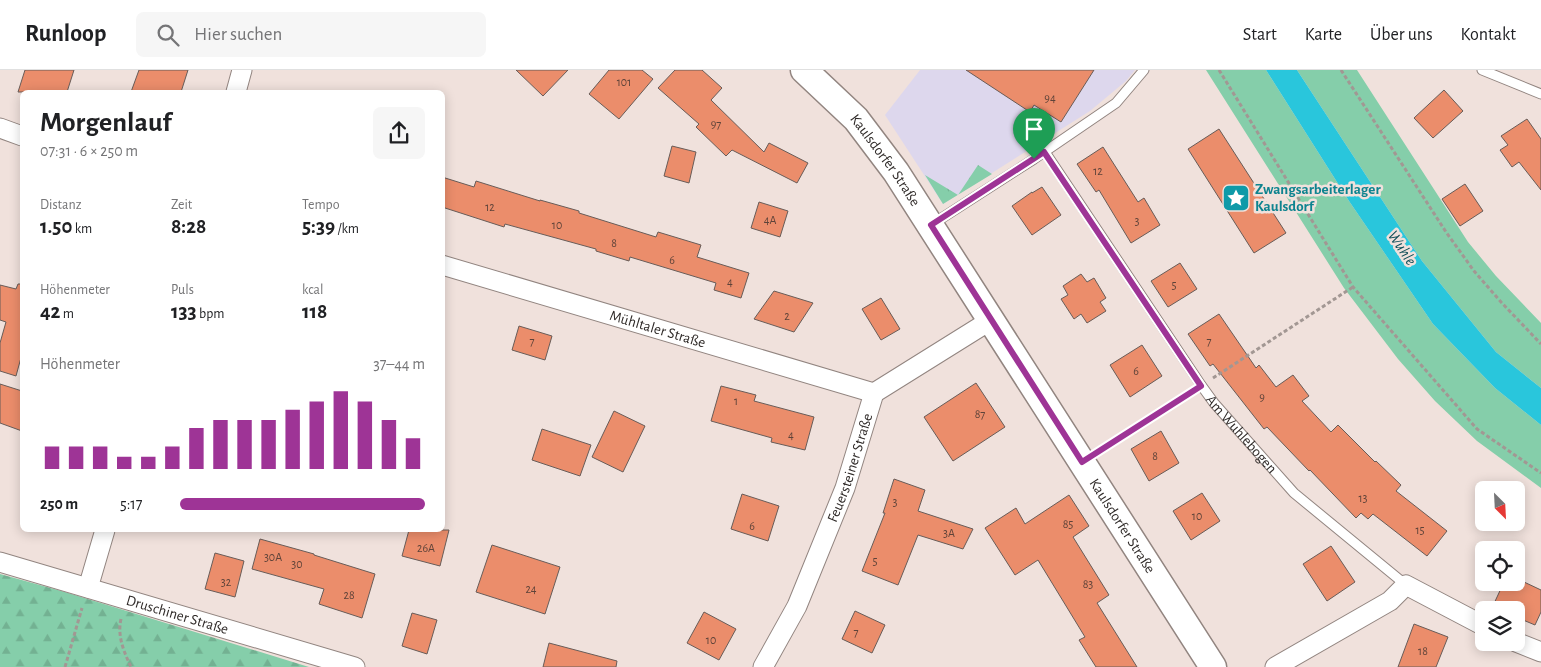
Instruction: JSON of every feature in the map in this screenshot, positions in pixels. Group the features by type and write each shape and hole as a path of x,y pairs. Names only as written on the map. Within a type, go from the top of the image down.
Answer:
{"main road":[{"name":"Kaulsdorfer Straße","path":"804,70 856,119 896,172 1213,667"}],"street":[{"path":"237,90 242,70"},
{"path":"0,128 20,135"},
{"name":"Mühltaler Straße","path":"445,266 874,393"},
{"name":"Feuersteiner Straße","path":"763,667 796,606 845,488 874,393 991,320"},
{"path":"88,588 104,532"},
{"name":"Druschiner Straße","path":"0,562 355,667"},
{"path":"1275,667 1390,600 1406,585"},
{"name":"Am Wuhlebogen","path":"1406,585 1475,621"},
{"path":"1525,646 1541,652"}],"lane":[{"path":"931,225 1044,152 1116,102 1144,70"},
{"path":"1482,70 1541,94"},
{"name":"Am Wuhlebogen","path":"1044,152 1214,403 1294,493 1406,585"}],"path":[{"path":"1219,70 1353,287 1477,429 1541,473"},
{"path":"1341,70 1446,232 1501,302 1541,344"},
{"path":"1082,462 1353,287"},
{"path":"64,667 88,588"},
{"path":"126,599 119,629 124,652 131,667"}],"shaded area":[{"path":"920,70 1135,70 1126,81 1090,111 943,204 885,115"}],"green space":[{"path":"1206,70 1266,70 1349,201 1433,324 1495,388 1541,425 1541,488 1477,441 1435,401 1398,359 1344,288"},
{"path":"1297,70 1357,70 1468,242 1496,276 1541,323 1541,388 1496,352 1422,261"},
{"path":"978,165 992,174 958,195"},
{"path":"925,175 958,195 943,204"},
{"path":"0,574 65,592 309,667 0,667"}],"water":[{"name":"Wuhle","path":"1266,70 1297,70 1422,261 1496,352 1541,388 1541,425 1495,388 1433,324 1349,201"}],"building":[{"path":"25,70 74,70 68,90 20,90 18,92"},
{"path":"139,70 188,70 182,90 132,90"},
{"path":"516,70 568,70 543,96"},
{"path":"609,70 642,70 653,79 619,119 589,94"},
{"path":"675,70 702,70 722,88 711,100 764,152 769,143 808,163 797,183 732,150 726,156 696,127 699,124 658,88"},
{"path":"966,70 1094,70 1061,122 1034,105 1030,112"},
{"path":"1444,90 1463,111 1433,138 1414,118"},
{"path":"1527,119 1541,139 1541,190 1519,162 1512,167 1500,150 1508,145 1501,136"},
{"path":"1219,129 1286,233 1254,253 1188,149"},
{"path":"672,146 696,152 689,183 664,176"},
{"path":"1103,147 1138,202 1144,198 1160,225 1131,243 1099,190 1096,192 1077,164"},
{"path":"445,178 474,187 476,181 579,211 579,213 656,237 658,232 701,245 697,257 749,273 741,298 714,290 716,283 630,257 629,261 596,251 596,249 505,224 504,227 445,208"},
{"path":"1465,184 1483,211 1460,226 1442,199"},
{"path":"1042,187 1061,215 1032,235 1012,206"},
{"path":"759,202 788,211 780,237 751,228"},
{"path":"1180,263 1197,289 1168,307 1151,281"},
{"path":"1081,274 1087,282 1094,278 1106,298 1100,302 1106,311 1087,323 1081,314 1074,319 1061,299 1068,295 1063,286"},
{"path":"18,284 20,284 20,361 16,376 0,371 0,343 6,322 0,320 0,285 16,289"},
{"path":"774,291 813,303 794,332 754,319"},
{"path":"881,298 900,329 881,340 862,309"},
{"path":"1219,314 1256,368 1259,365 1276,387 1293,375 1309,396 1302,401 1331,432 1338,425 1401,485 1396,491 1447,531 1427,556 1373,514 1368,519 1361,513 1356,518 1267,427 1264,429 1213,364 1210,366 1188,334"},
{"path":"519,326 552,336 545,360 512,350"},
{"path":"1142,345 1162,376 1130,397 1110,365"},
{"path":"976,383 1005,427 953,461 924,417"},
{"path":"0,384 20,390 20,430 0,423"},
{"path":"721,386 756,395 754,401 814,417 805,450 771,442 772,438 711,421"},
{"path":"614,411 645,426 623,472 592,457"},
{"path":"542,429 591,445 580,476 532,460"},
{"path":"1161,431 1179,463 1149,481 1131,449"},
{"path":"894,479 925,490 918,511 973,529 963,549 918,535 898,585 862,571 885,513 883,513"},
{"path":"1202,493 1220,521 1191,540 1173,511"},
{"path":"742,494 779,506 768,541 731,529"},
{"path":"1069,495 1089,526 1073,537 1109,595 1097,603 1137,667 1096,667 1079,640 1085,637 1038,560 1015,575 985,528 1016,508 1025,524"},
{"path":"445,530 449,530 440,566 402,556 408,532 445,532"},
{"path":"260,539 375,574 362,618 319,604 324,589 252,569"},
{"path":"492,545 560,567 545,614 476,592"},
{"path":"1331,546 1355,582 1327,601 1303,564"},
{"path":"215,553 244,561 235,597 205,589"},
{"path":"1525,582 1541,590 1541,612 1535,625 1525,621 1525,601 1495,601 1500,591 1525,591"},
{"path":"855,611 885,625 872,653 842,639"},
{"path":"704,612 736,629 719,660 687,643"},
{"path":"412,613 437,620 427,654 402,646"},
{"path":"1414,624 1448,637 1436,667 1398,667"},
{"path":"549,643 617,661 616,667 543,667"}],"place":[{"name":"Zwangsarbeiterlager Kaulsdorf","path":"1236,198"}],"route":[{"path":"1044,152 1201,386 1082,462 931,225 1034,159 1044,152"}]}
